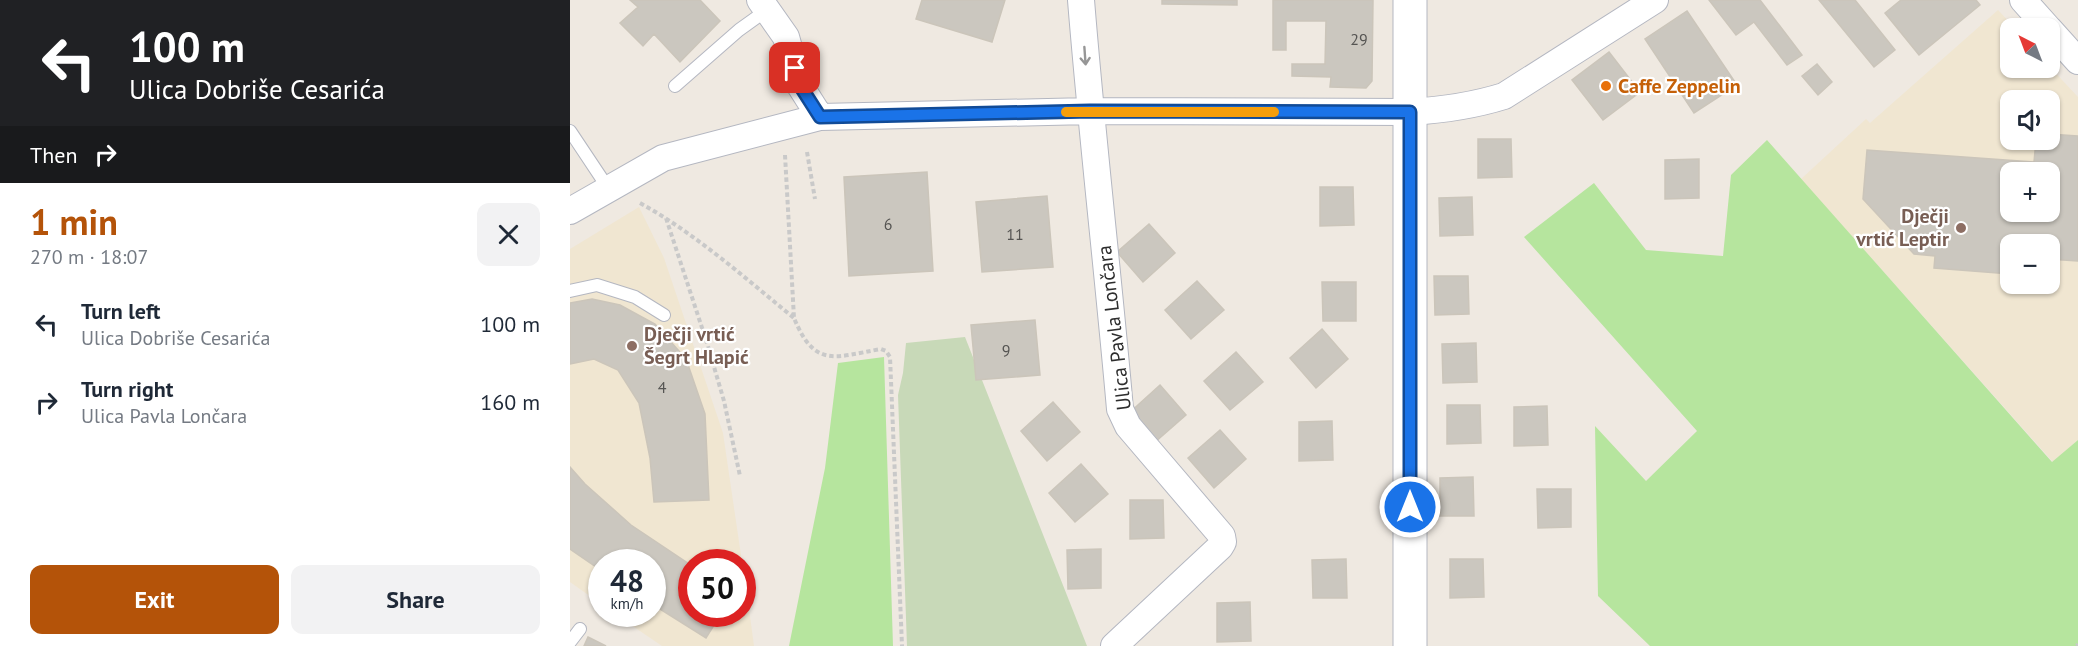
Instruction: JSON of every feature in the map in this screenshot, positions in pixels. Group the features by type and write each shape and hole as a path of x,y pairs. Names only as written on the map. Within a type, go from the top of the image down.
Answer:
{"main road":[{"path":"1410,0 1410,646"}],"street":[{"name":"Ulica Pavla Lončara","path":"1081,0 1120,409 1128,426 1222,536 1223,542 1114,646"},
{"path":"570,210 663,158 820,117 1090,111 1410,112 1447,110 1504,96 1655,0"},
{"path":"2023,0 2039,18"},
{"path":"764,5 786,38 799,84 820,117"},
{"path":"2060,41 2078,61"}],"lane":[{"path":"675,86 764,5"},
{"path":"570,131 608,188"},
{"path":"570,291 597,285 635,297 664,315"},
{"path":"570,642 580,629"}],"path":[{"path":"807,152 815,199"},
{"path":"785,155 794,318 802,339 821,355 831,358 881,349 886,351 890,357 902,646"},
{"path":"640,203 666,218 736,270 794,318"},
{"path":"666,218 710,352 724,401 740,476"}],"shaded area":[{"name":"Dječji vrtić Leptir","path":"1998,10 2006,18 2000,18 2000,78 2060,78 2078,97 2078,440 2053,462 1801,179 1866,119 1870,123"},
{"name":"Dječji vrtić Šegrt Hlapić","path":"639,207 664,258 723,433 740,549 678,549 678,627 751,627 754,646 662,646 634,627 666,627 666,549 588,549 588,595 570,582 570,249"}],"green space":[{"path":"1767,140 2052,462 2078,440 2078,646 1650,646 1598,596 1595,426 1646,481 1697,431 1524,237 1594,183 1646,250 1723,256 1731,175"},
{"path":"965,337 1087,646 907,646 898,395 906,343"},
{"path":"884,357 893,646 789,646 825,468 838,363"}],"building":[{"path":"630,0 700,0 720,21 680,62 654,34 643,46 620,23 638,7"},
{"path":"922,0 1005,0 992,42 916,19"},
{"path":"1162,0 1237,0 1237,5 1162,4"},
{"path":"1273,0 1373,0 1372,81 1366,88 1330,87 1331,77 1292,76 1292,64 1325,64 1326,21 1286,21 1286,50 1273,50"},
{"path":"1709,0 1760,0 1802,55 1787,65 1754,22 1736,35"},
{"path":"1819,0 1855,0 1895,50 1874,67"},
{"path":"1901,0 1976,0 1980,5 1919,55 1885,13"},
{"path":"1687,11 1737,85 1694,113 1645,39"},
{"name":"Caffe Zeppelin","path":"1609,52 1640,92 1603,120 1572,80"},
{"path":"1817,64 1832,82 1818,95 1802,76"},
{"path":"2060,135 2078,136 2078,261 2060,260 2060,234 2000,234 2000,273 1934,268 1935,256 1914,254 1863,199 1867,150 2034,162 2035,150 2060,150"},
{"path":"1478,139 1511,139 1512,177 1478,178"},
{"path":"1699,159 1699,198 1665,199 1665,160"},
{"path":"927,172 933,271 849,276 844,177"},
{"path":"1320,187 1353,187 1354,225 1320,226"},
{"path":"1047,196 1053,267 982,272 976,202"},
{"path":"1472,197 1473,235 1440,236 1439,198"},
{"path":"1149,224 1175,253 1143,282 1117,252"},
{"path":"1434,276 1468,276 1469,314 1435,315"},
{"path":"1197,281 1224,310 1191,339 1165,310"},
{"path":"1322,282 1356,282 1356,321 1323,321"},
{"path":"592,299 620,305 655,324 686,359 705,414 709,500 654,502 650,458 639,403 618,370 594,359 570,364 570,303"},
{"path":"1035,320 1040,375 976,380 971,325"},
{"path":"1322,329 1348,359 1316,388 1290,358"},
{"path":"1476,343 1477,382 1443,383 1442,344"},
{"path":"1236,352 1263,382 1230,410 1204,381"},
{"path":"1160,385 1186,415 1154,443 1128,414"},
{"path":"1053,402 1080,432 1047,461 1021,431"},
{"path":"1447,405 1480,405 1481,443 1447,444"},
{"path":"1547,406 1548,445 1514,446 1514,407"},
{"path":"1332,421 1333,460 1299,461 1299,422"},
{"path":"1220,430 1246,459 1214,488 1188,458"},
{"path":"1081,464 1108,494 1075,522 1049,493"},
{"path":"570,467 585,484 631,525 678,557 678,620 666,613 666,549 588,549 588,561 570,549"},
{"path":"1473,477 1474,516 1440,516 1440,478"},
{"path":"1537,489 1571,489 1571,527 1538,528"},
{"path":"1130,500 1163,500 1164,538 1130,539"},
{"path":"1101,549 1101,588 1068,589 1067,550"},
{"path":"1346,559 1347,598 1313,598 1312,560"},
{"path":"1450,559 1483,559 1484,597 1450,598"},
{"path":"1250,602 1251,641 1217,642 1217,603"},
{"path":"689,627 713,627 706,638"},
{"path":"588,637 606,646 584,646"}],"slow traffic":[{"path":"1066,112 1274,112"}],"place":[{"name":"Caffe Zeppelin","path":"1606,86"},
{"name":"Dječji vrtić Leptir","path":"1961,228"},
{"name":"Dječji vrtić Šegrt Hlapić","path":"632,346"}],"route":[{"path":"795,68 799,84 820,117 1090,111 1410,112 1410,507"}]}
